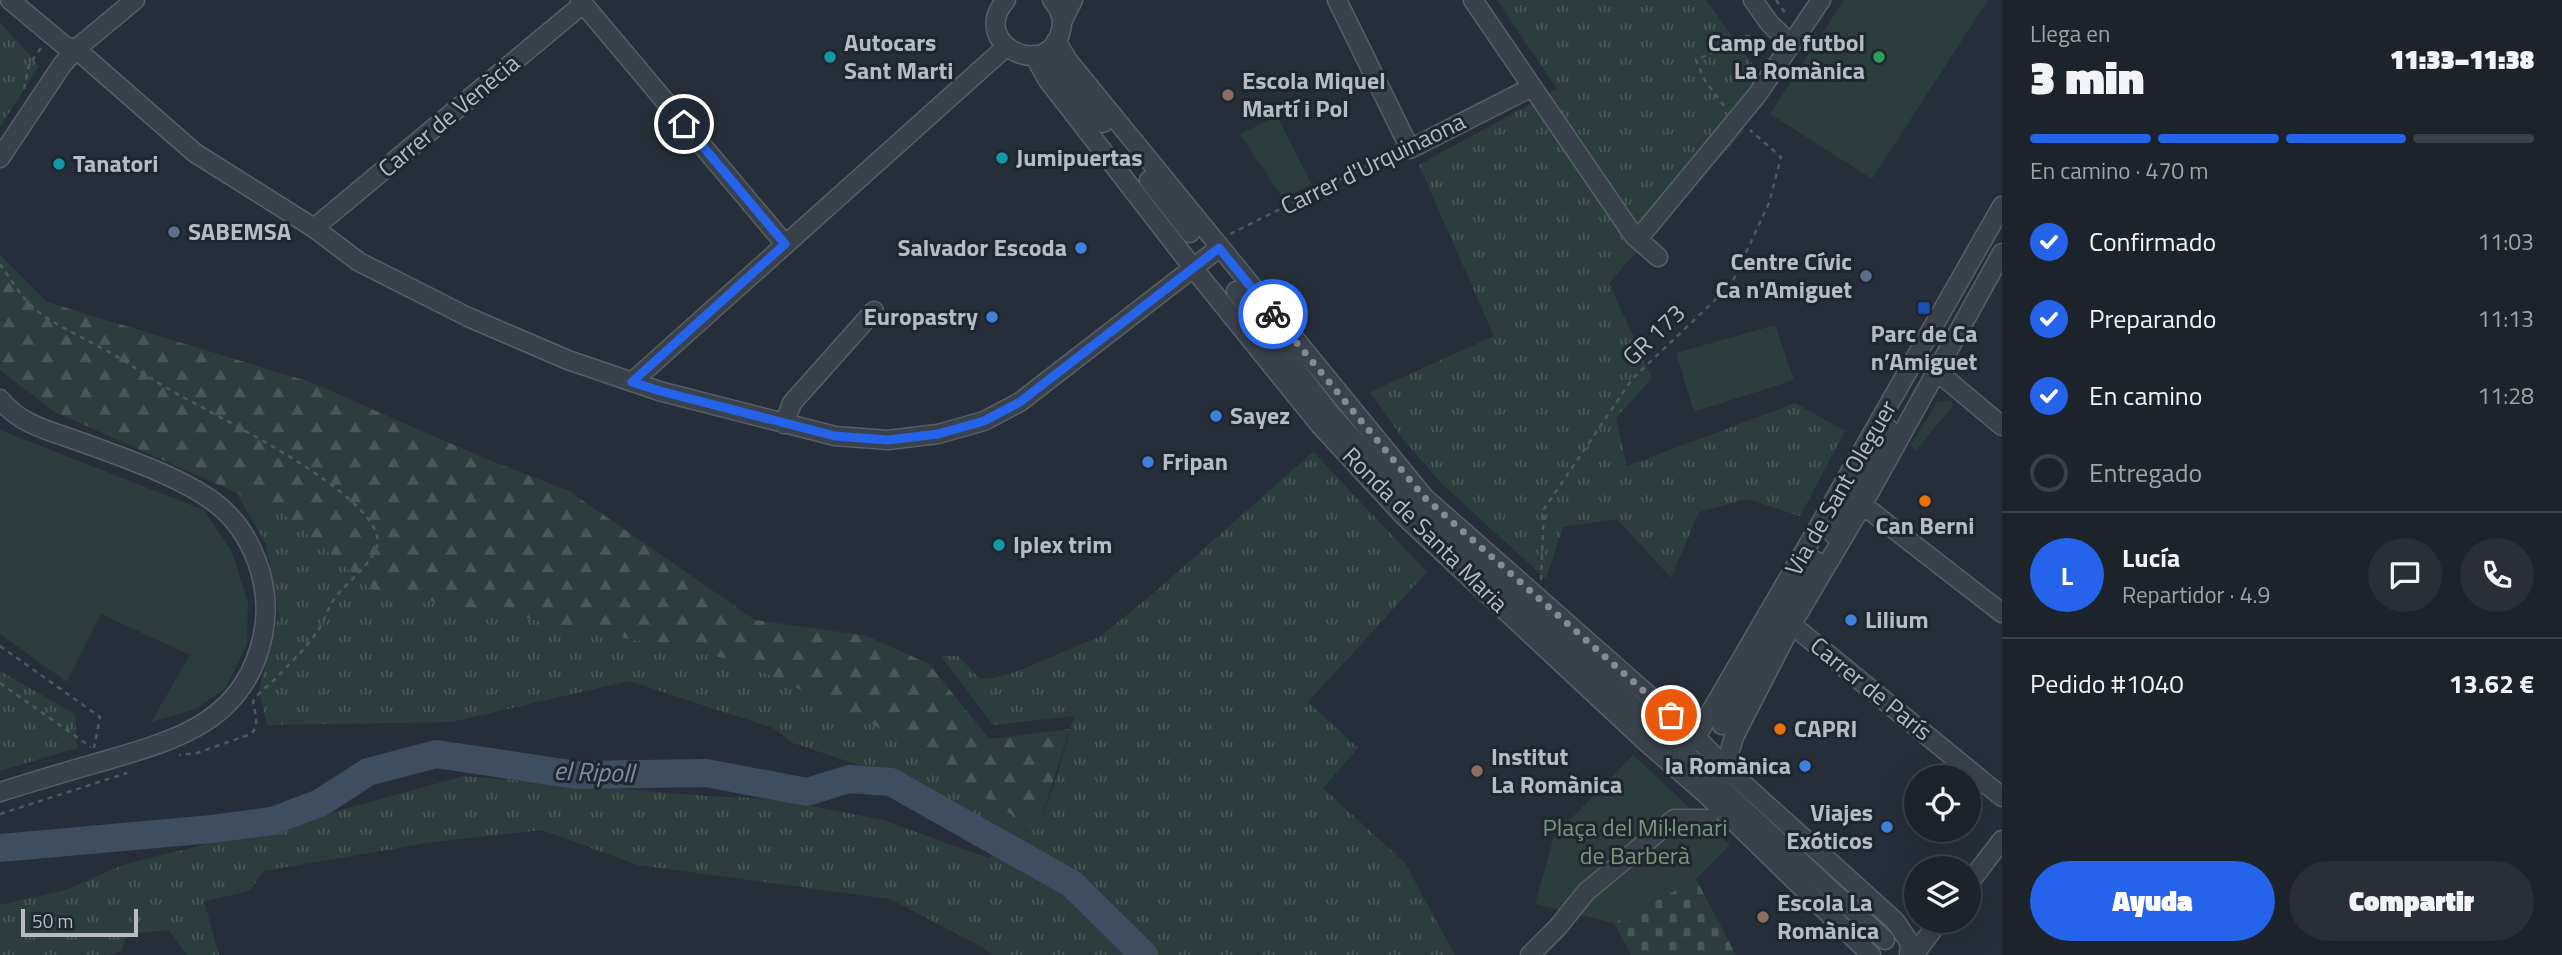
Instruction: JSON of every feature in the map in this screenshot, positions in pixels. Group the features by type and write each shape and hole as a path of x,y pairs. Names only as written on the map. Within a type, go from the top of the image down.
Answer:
{"street":[{"path":"10,0 65,46 76,49 195,153 314,228 359,262 468,317 568,360 632,382 835,436 888,440 938,434 984,421 1020,402 1219,248"},
{"path":"0,158 62,65 76,49 135,0"},
{"path":"1052,0 1060,11 1062,22"},
{"path":"999,3 997,31 1006,47 1022,55 1046,49 1073,0"},
{"path":"1337,0 1410,149"},
{"path":"1473,0 1638,239 1658,257"},
{"path":"1753,0 1770,24 1791,44"},
{"path":"1638,239 1737,119 1806,25 1821,0"},
{"path":"582,2 785,244"},
{"name":"Carrer de Venècia","path":"314,228 582,2"},
{"path":"632,382 1006,47"},
{"path":"1046,49 1059,70 1190,233"},
{"name":"Ronda de Santa Maria","path":"1046,49 1069,62 1424,497 1696,737 1716,782 1882,944"},
{"name":"Ronda de Santa Maria","path":"1046,49 1047,79 1194,269 1319,424 1404,516 1678,754 1899,925 1910,943 1911,955"},
{"name":"Carrer d'Urquinaona","path":"1410,149 1532,87"},
{"name":"Via de Sant Oleguer","path":"1678,754 1696,737 1781,616 1852,497 1926,362 2002,206"},
{"name":"Via de Sant Oleguer","path":"1722,725 1781,616 1852,497 2002,230"},
{"name":"Via de Sant Oleguer","path":"1926,362 2002,253"},
{"name":"Ronda de Santa Maria","path":"1236,291 1328,411 1411,505 1678,754"},
{"path":"784,424 792,403 874,311"},
{"path":"1926,362 2002,426"},
{"path":"0,399 21,420 179,482 215,502 244,533 254,554 264,592 265,611 261,643 249,675 223,709 194,730 140,750 0,792"},
{"path":"1852,497 2002,613"},
{"name":"Via de Sant Oleguer","path":"1716,782 1781,616"},
{"name":"Carrer de París","path":"1781,616 2002,797"},
{"path":"1530,955 1558,928 1586,892 1674,819 1707,819"},
{"path":"1981,867 2002,840"},
{"path":"1911,955 1929,933"}],"path":[{"path":"1776,0 1785,14 1806,25"},
{"name":"GR 173","path":"1540,599 1544,509 1633,378 1731,285 1769,203 1781,157 1737,119 1705,82 1696,60 1743,35 1791,44"},
{"name":"Carrer d'Urquinaona","path":"1219,248 1231,233 1251,222 1389,154 1410,149"},
{"path":"0,264 30,305 42,315 174,392 264,439 333,487 373,524 377,533 375,552 338,595 319,630 253,702"},
{"path":"0,646 100,716 94,749 0,683"}],"green space":[{"path":"1497,0 1706,0 1758,72 1742,133 1609,283 1652,378 1616,418 1627,466 1795,403 1845,431 1800,516 1747,499 1699,512 1671,578 1617,519 1563,527 1546,579 1441,483 1403,439 1370,392 1494,336 1419,165 1557,89"},
{"name":"Camp de futbol La Romànica","path":"1844,0 1988,0 1872,179 1770,114"},
{"path":"0,22 39,66 0,127"},
{"path":"1277,116 1312,185 1283,198 1240,134"},
{"path":"0,255 47,302 310,382 484,458 569,491 755,620 867,636 929,664 989,739 1070,729 1037,831 875,726 743,662 531,619 374,591 284,514 55,412 0,370"},
{"path":"1775,325 1794,380 1694,412 1676,353"},
{"path":"1951,400 1953,406 1916,450 1910,446 1937,402"},
{"path":"0,430 204,510 232,552 248,603 247,644 225,689 195,709 151,722 190,655 101,614 67,682 0,634"},
{"path":"1313,452 1427,572 1308,702 1358,748 1323,788 1405,863 1455,955 992,955 984,948 890,899 638,865 542,830 434,842 264,871 250,891 204,901 219,955 187,955 168,930 127,934 121,951 108,955 0,955 0,905 66,890 123,865 464,776 706,796 776,799 883,820 988,858 1013,844 889,775 793,743 773,728 629,681 452,722 267,725 259,690 279,615 266,544 236,492 284,514 374,591 531,619 743,662 875,726 1037,830 1056,779 1074,716 993,725 941,656 958,656 980,679 994,678 1021,670 1101,636"},
{"path":"0,671 75,714 77,748 0,771"},
{"name":"Plaça del Mil·lenari de Barberà","path":"1633,755 1730,845 1696,879 1614,923 1535,904 1554,836"},
{"path":"1696,879 1736,955 1631,955 1614,923"}],"waterway":[{"name":"el Ripoll","path":"0,848 272,821 320,803 368,772 436,754 577,775 706,773 807,792 849,779 891,782 1072,884 1144,955"}],"way so far":[{"path":"1273,314 1424,497 1671,715"}],"place":[{"name":"Autocars Sant Marti","path":"830,57"},
{"name":"Camp de futbol La Romànica","path":"1879,57"},
{"name":"Escola Miquel Martí i Pol","path":"1228,95"},
{"name":"Jumipuertas","path":"1002,158"},
{"name":"Tanatori","path":"59,164"},
{"name":"SABEMSA","path":"174,232"},
{"name":"Salvador Escoda","path":"1081,248"},
{"name":"Centre Cívic Ca n'Amiguet","path":"1866,276"},
{"name":"Parc de Ca n’Amiguet","path":"1924,308"},
{"name":"Europastry","path":"992,317"},
{"name":"Sayez","path":"1216,416"},
{"name":"Fripan","path":"1148,462"},
{"name":"Can Berni","path":"1925,501"},
{"name":"Iplex trim","path":"999,545"},
{"name":"Lilium","path":"1851,620"},
{"name":"CAPRI","path":"1780,729"},
{"name":"la Romànica","path":"1805,766"},
{"name":"Institut La Romànica","path":"1477,771"},
{"name":"Viajes Exóticos","path":"1887,827"},
{"name":"Escola La Romànica","path":"1763,917"}],"route":[{"path":"684,124 785,244 632,382 835,436 888,440 938,434 984,421 1020,402 1219,248 1273,314"}]}
